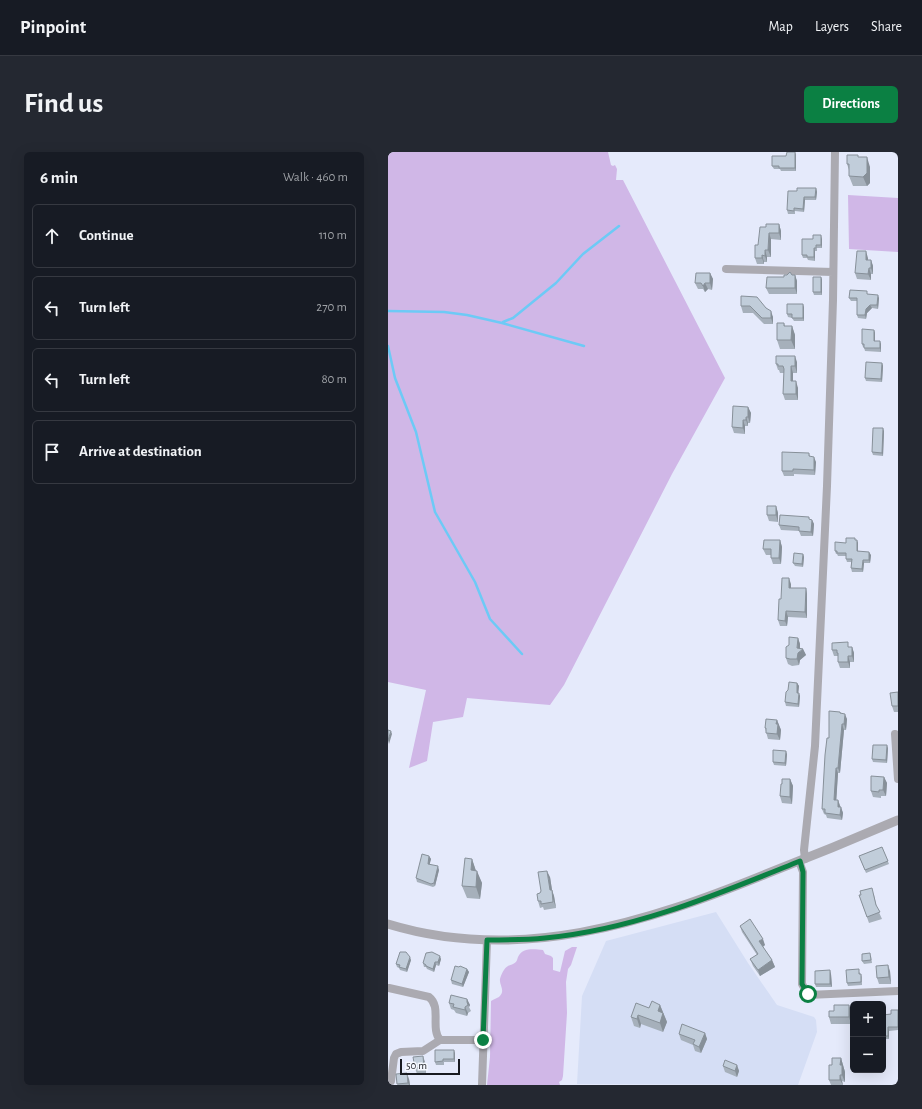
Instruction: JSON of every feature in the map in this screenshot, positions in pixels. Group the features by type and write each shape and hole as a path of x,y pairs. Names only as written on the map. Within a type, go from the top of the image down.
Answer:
{"street":[{"path":"835,152 828,463 815,746 802,860 802,984 808,994 898,991"},
{"path":"726,269 833,272"},
{"path":"895,734 898,779"},
{"path":"388,924 428,934 487,940 545,938 576,934 623,924 674,909 725,891 898,820"},
{"path":"482,1085 487,940"},
{"path":"389,988 433,1000 435,1005 436,1031 440,1040"},
{"path":"391,1081 394,1058 396,1054 401,1052 423,1051 440,1040 483,1040"}],"shaded area":[{"path":"388,152 608,152 611,165 615,165 617,169 616,180 623,180 725,378 672,474 564,685 550,705 467,698 463,717 433,722 427,761 409,768 426,690 388,682"},
{"path":"848,195 898,198 898,252 849,249"},
{"path":"716,912 748,963 777,1005 814,1017 816,1020 817,1032 798,1085 577,1084 582,996 606,941"},
{"path":"572,947 577,947 571,965 568,969 566,982 567,1013 563,1076 562,1080 559,1082 560,1085 487,1085 490,1057 491,1001 501,995 502,990 500,979 504,970 517,961 522,952 529,949 536,949 543,950 545,954 551,956 553,958 553,970 560,972 565,951"}],"building":[{"path":"787,152 795,152 795,168 779,168 779,166 772,166 772,156 786,156"},
{"path":"847,155 867,157 867,173 863,177 849,176"},
{"path":"797,188 816,188 815,197 804,197 803,209 794,208 794,211 787,210 788,191 797,191"},
{"path":"766,224 779,224 779,233 769,233 768,250 765,250 765,256 762,255 762,258 755,258 755,245 758,245 760,227 766,227"},
{"path":"813,235 821,235 821,245 816,245 816,248 814,248 814,257 802,255 802,239 813,239"},
{"path":"857,251 866,251 866,260 871,260 871,268 869,268 868,274 855,273"},
{"path":"790,272 792,275 795,275 795,288 766,288 767,277 784,277 784,275 787,275"},
{"path":"696,273 710,273 710,283 705,283 703,286 701,283 695,283"},
{"path":"813,277 821,277 821,292 813,292"},
{"path":"850,290 867,291 867,294 878,295 877,305 870,305 866,309 865,315 857,315 857,298 849,298"},
{"path":"741,296 757,297 766,308 771,311 771,318 762,318 750,306 741,306"},
{"path":"787,304 803,304 803,318 792,318 792,314 787,314"},
{"path":"777,323 784,323 784,326 792,326 791,340 777,340"},
{"path":"862,329 874,330 874,341 880,341 880,348 864,348 864,344 862,344"},
{"path":"776,356 795,356 795,366 791,366 791,381 796,381 796,394 783,394 784,369 783,366 778,366 778,364 776,364"},
{"path":"866,362 882,363 881,379 865,378"},
{"path":"733,406 748,407 748,417 746,417 746,420 743,420 743,428 732,427"},
{"path":"873,428 883,428 882,453 872,452"},
{"path":"782,452 809,453 809,456 814,457 814,470 793,469 793,471 782,471"},
{"path":"767,506 776,506 776,515 767,515"},
{"path":"780,515 809,517 809,519 812,520 811,532 799,531 799,527 779,525"},
{"path":"846,538 855,538 855,540 857,540 857,551 869,552 869,560 863,560 862,569 851,568 852,559 846,559 846,553 837,553 837,551 835,551 835,542 846,543"},
{"path":"764,540 780,540 779,558 771,558 771,549 763,549"},
{"path":"794,553 803,554 802,564 793,563"},
{"path":"782,578 789,578 789,588 806,588 805,612 786,611 785,621 778,620"},
{"path":"789,637 798,638 797,648 803,649 798,653 797,659 786,658 786,647 789,645"},
{"path":"848,642 848,647 852,647 852,656 848,656 848,662 838,662 838,653 837,650 832,650 832,643"},
{"path":"789,682 797,683 797,693 799,693 798,704 785,702"},
{"path":"898,692 898,706 892,706 890,693"},
{"path":"829,711 845,714 844,724 842,724 838,768 836,768 834,800 838,800 838,807 841,807 840,815 825,813 825,809 822,809 825,755 827,738 829,738"},
{"path":"766,719 777,720 777,734 766,733"},
{"path":"388,730 391,731 388,740"},
{"path":"873,745 887,745 886,760 872,759"},
{"path":"773,750 786,751 785,763 773,762"},
{"path":"871,776 884,777 883,790 879,790 879,792 871,791"},
{"path":"782,779 790,779 790,797 780,796"},
{"path":"882,847 888,861 865,870 859,856"},
{"path":"422,854 429,856 428,864 438,866 434,883 431,884 416,878"},
{"path":"465,858 472,859 471,870 477,871 476,887 462,886"},
{"path":"547,871 550,890 552,890 553,902 541,904 541,901 538,901 537,894 541,891 538,872"},
{"path":"872,888 876,905 880,912 867,917 859,895 861,895 860,891"},
{"path":"750,919 763,939 759,941 772,960 758,970 750,959 758,954 740,926"},
{"path":"400,952 406,952 410,957 406,969 399,967 400,965 396,964"},
{"path":"432,952 440,956 438,962 435,962 433,969 423,963 426,953"},
{"path":"870,953 871,960 862,961 862,954"},
{"path":"888,965 889,977 877,978 876,966"},
{"path":"455,966 460,966 467,969 462,984 451,980"},
{"path":"859,969 859,974 861,974 861,982 847,983 846,970"},
{"path":"830,970 830,984 815,984 815,971"},
{"path":"451,995 467,999 468,1005 465,1007 465,1010 453,1007 454,1004 449,1003"},
{"path":"652,1001 660,1005 658,1011 663,1013 660,1023 638,1015 637,1019 631,1017 636,1003 649,1008"},
{"path":"834,1005 849,1005 849,1017 829,1017 829,1011 834,1011"},
{"path":"891,1010 898,1010 898,1027 888,1027 888,1036 886,1036 886,1015 891,1014"},
{"path":"682,1024 705,1033 699,1047 693,1044 695,1040 679,1034"},
{"path":"435,1050 454,1050 454,1059 443,1059 443,1061 435,1062"},
{"path":"423,1056 424,1067 415,1068 413,1057"},
{"path":"832,1058 841,1058 840,1065 842,1065 842,1075 840,1075 840,1080 829,1080 829,1065 832,1065"},
{"path":"725,1060 737,1065 735,1071 723,1066"},
{"path":"407,1073 408,1083 397,1084 396,1074"}],"waterway":[{"path":"503,322 513,318 556,283 583,254 619,226"},
{"path":"388,311 444,312 467,315 502,323 584,346"},
{"path":"388,346 395,378 416,432 435,512 475,582 490,619 522,654"}],"route":[{"path":"483,1040 487,940 545,938 576,934 623,924 674,909 725,891 800,861 803,872 802,984 808,994"}]}
